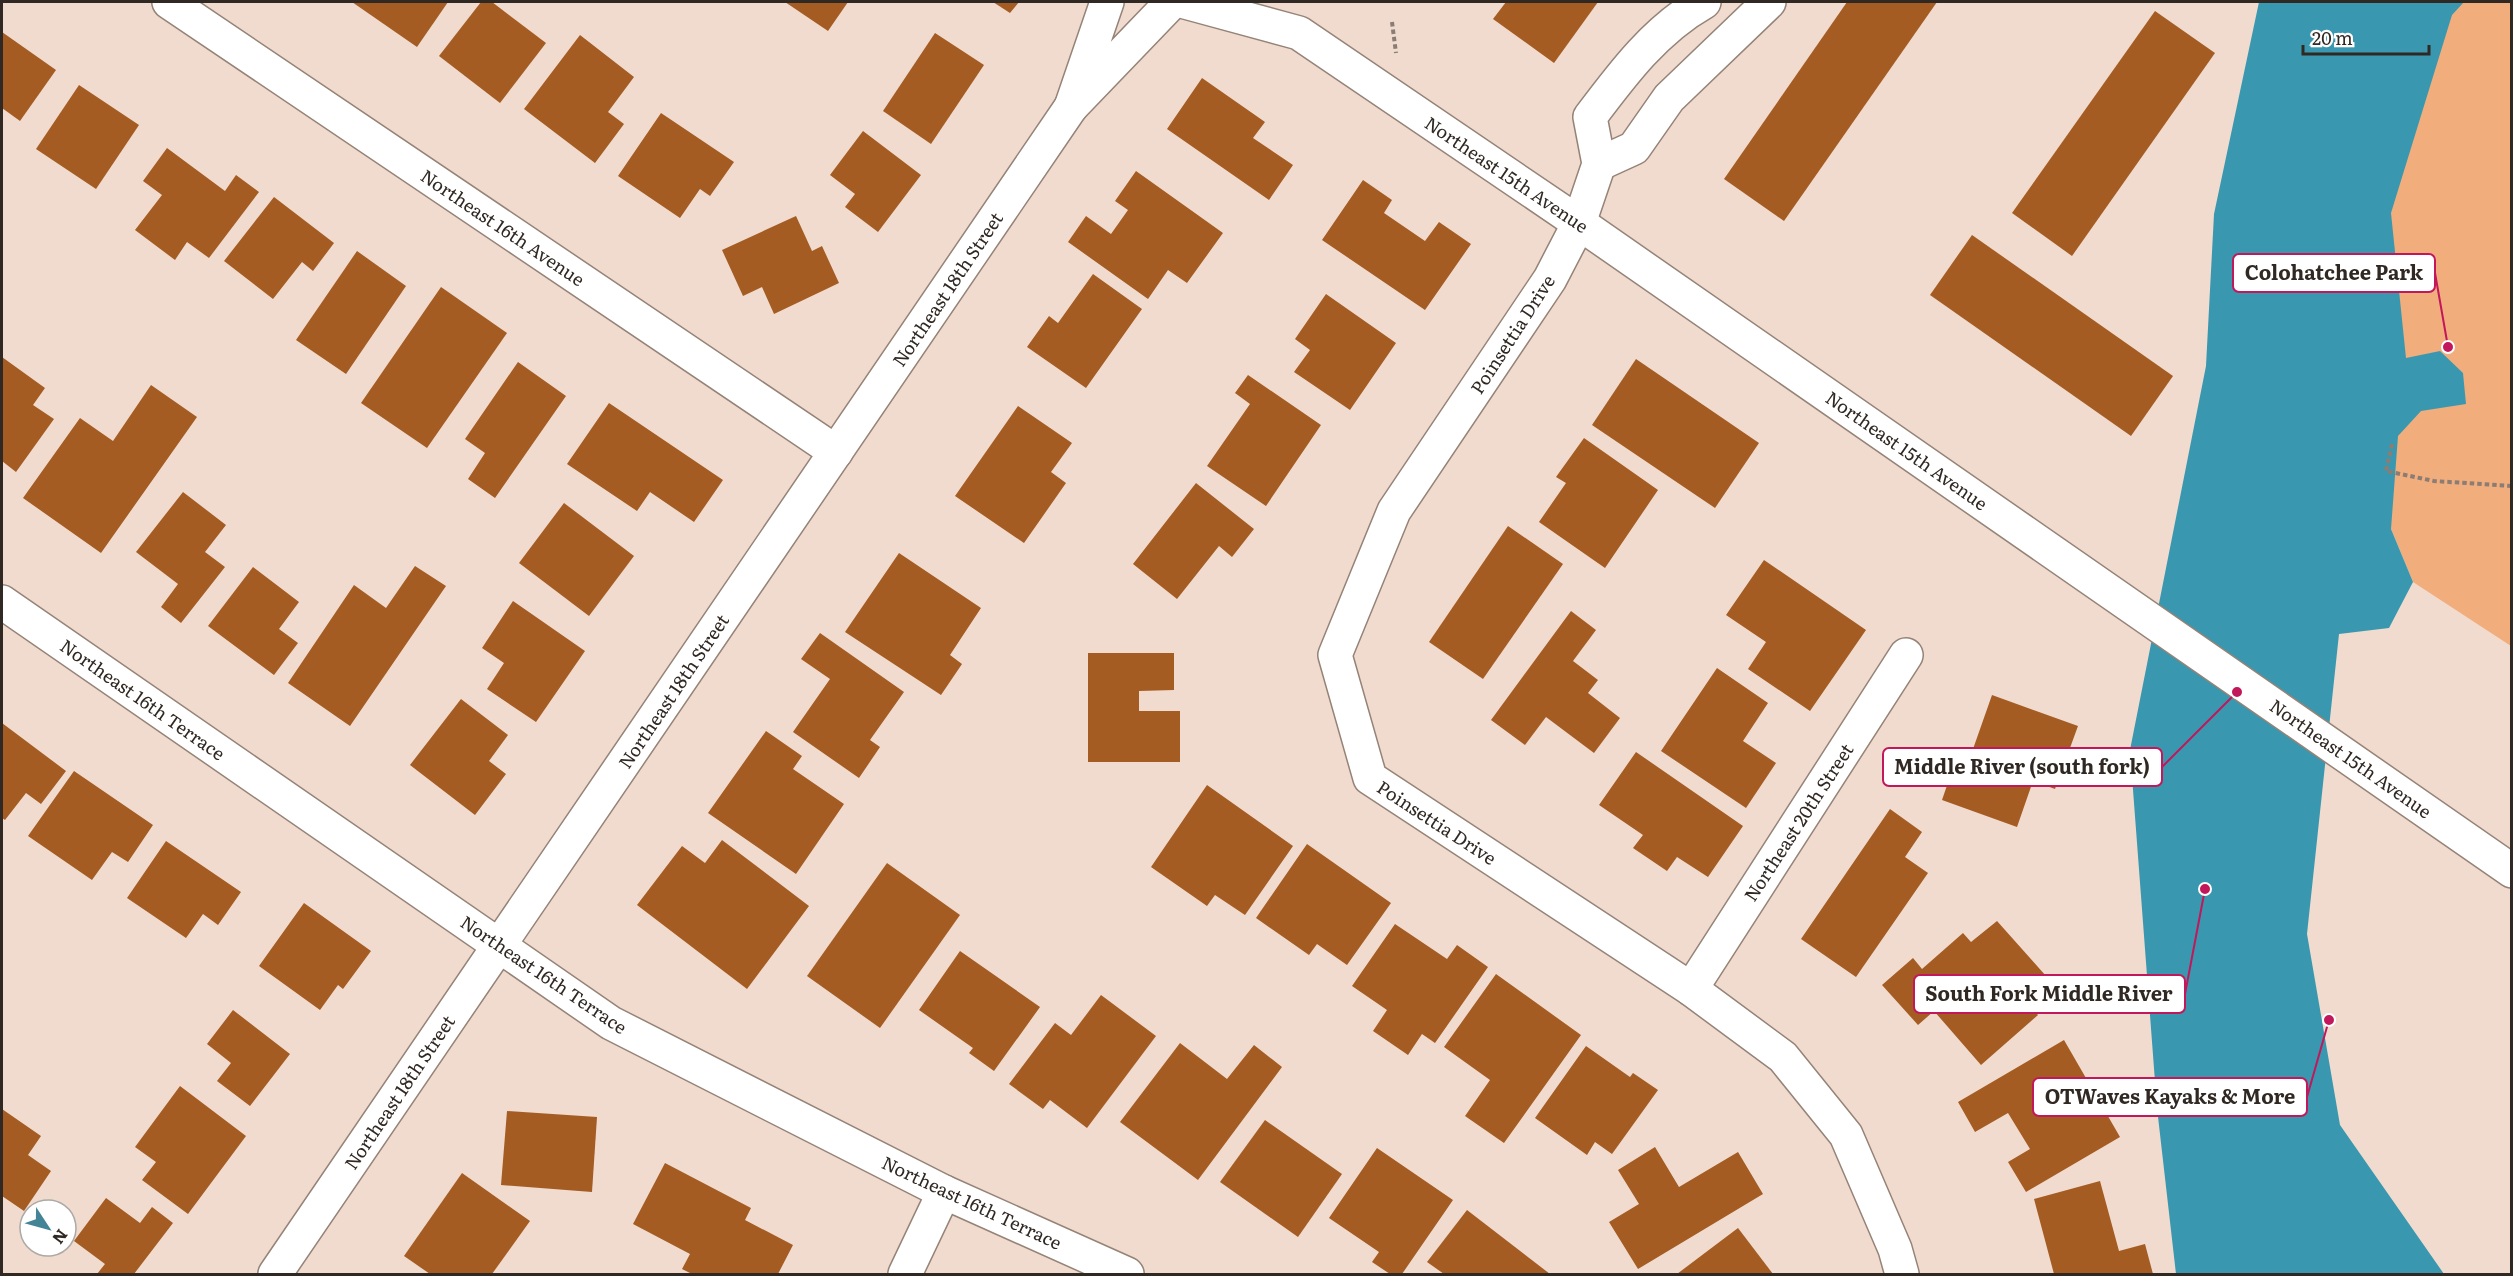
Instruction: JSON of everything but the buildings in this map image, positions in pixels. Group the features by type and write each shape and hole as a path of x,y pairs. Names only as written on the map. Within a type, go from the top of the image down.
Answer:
{"street":[{"name":"Northeast 16th Avenue","path":"169,2 836,452"},
{"name":"Northeast 18th Street","path":"1071,107 1107,2"},
{"name":"Northeast 18th Street","path":"275,1275 1071,107 1177,2"},
{"name":"Northeast 15th Avenue","path":"1177,2 1299,33 1579,223 2372,772 2511,871"},
{"name":"Northeast 15th Avenue","path":"1278,2 1299,33"},
{"path":"1704,2 1683,14 1631,62 1590,117 1599,164 1634,148 1670,98 1769,2"},
{"name":"Poinsettia Drive","path":"1599,164 1579,223 1550,279 1394,511 1335,655 1370,778 1691,989 1783,1057 1846,1135 1895,1249 1902,1275"},
{"name":"Northeast 16th Terrace","path":"2,602 611,1023 944,1192 1127,1275"},
{"name":"Northeast 20th Street","path":"1691,989 1906,654"},
{"path":"905,1275 944,1192"}],"path":[{"path":"2392,444 2386,471 2434,481 2511,486"}],"shaded area":[{"path":"2413,2 2511,2 2511,646 2413,582 2391,529 2378,165"}],"water":[{"path":"2259,2 2464,2 2452,15 2391,213 2406,358 2440,351 2463,373 2466,404 2421,411 2398,436 2391,529 2413,582 2389,628 2339,634 2307,934 2340,1125 2444,1274 2176,1274 2157,1108 2130,750 2206,366 2214,214"}],"place":[{"name":"Colohatchee Park","path":"2448,347"},
{"name":"Middle River (south fork)","path":"2237,692"},
{"name":"South Fork Middle River","path":"2205,889"},
{"name":"OTWaves Kayaks & More","path":"2329,1020"}]}
